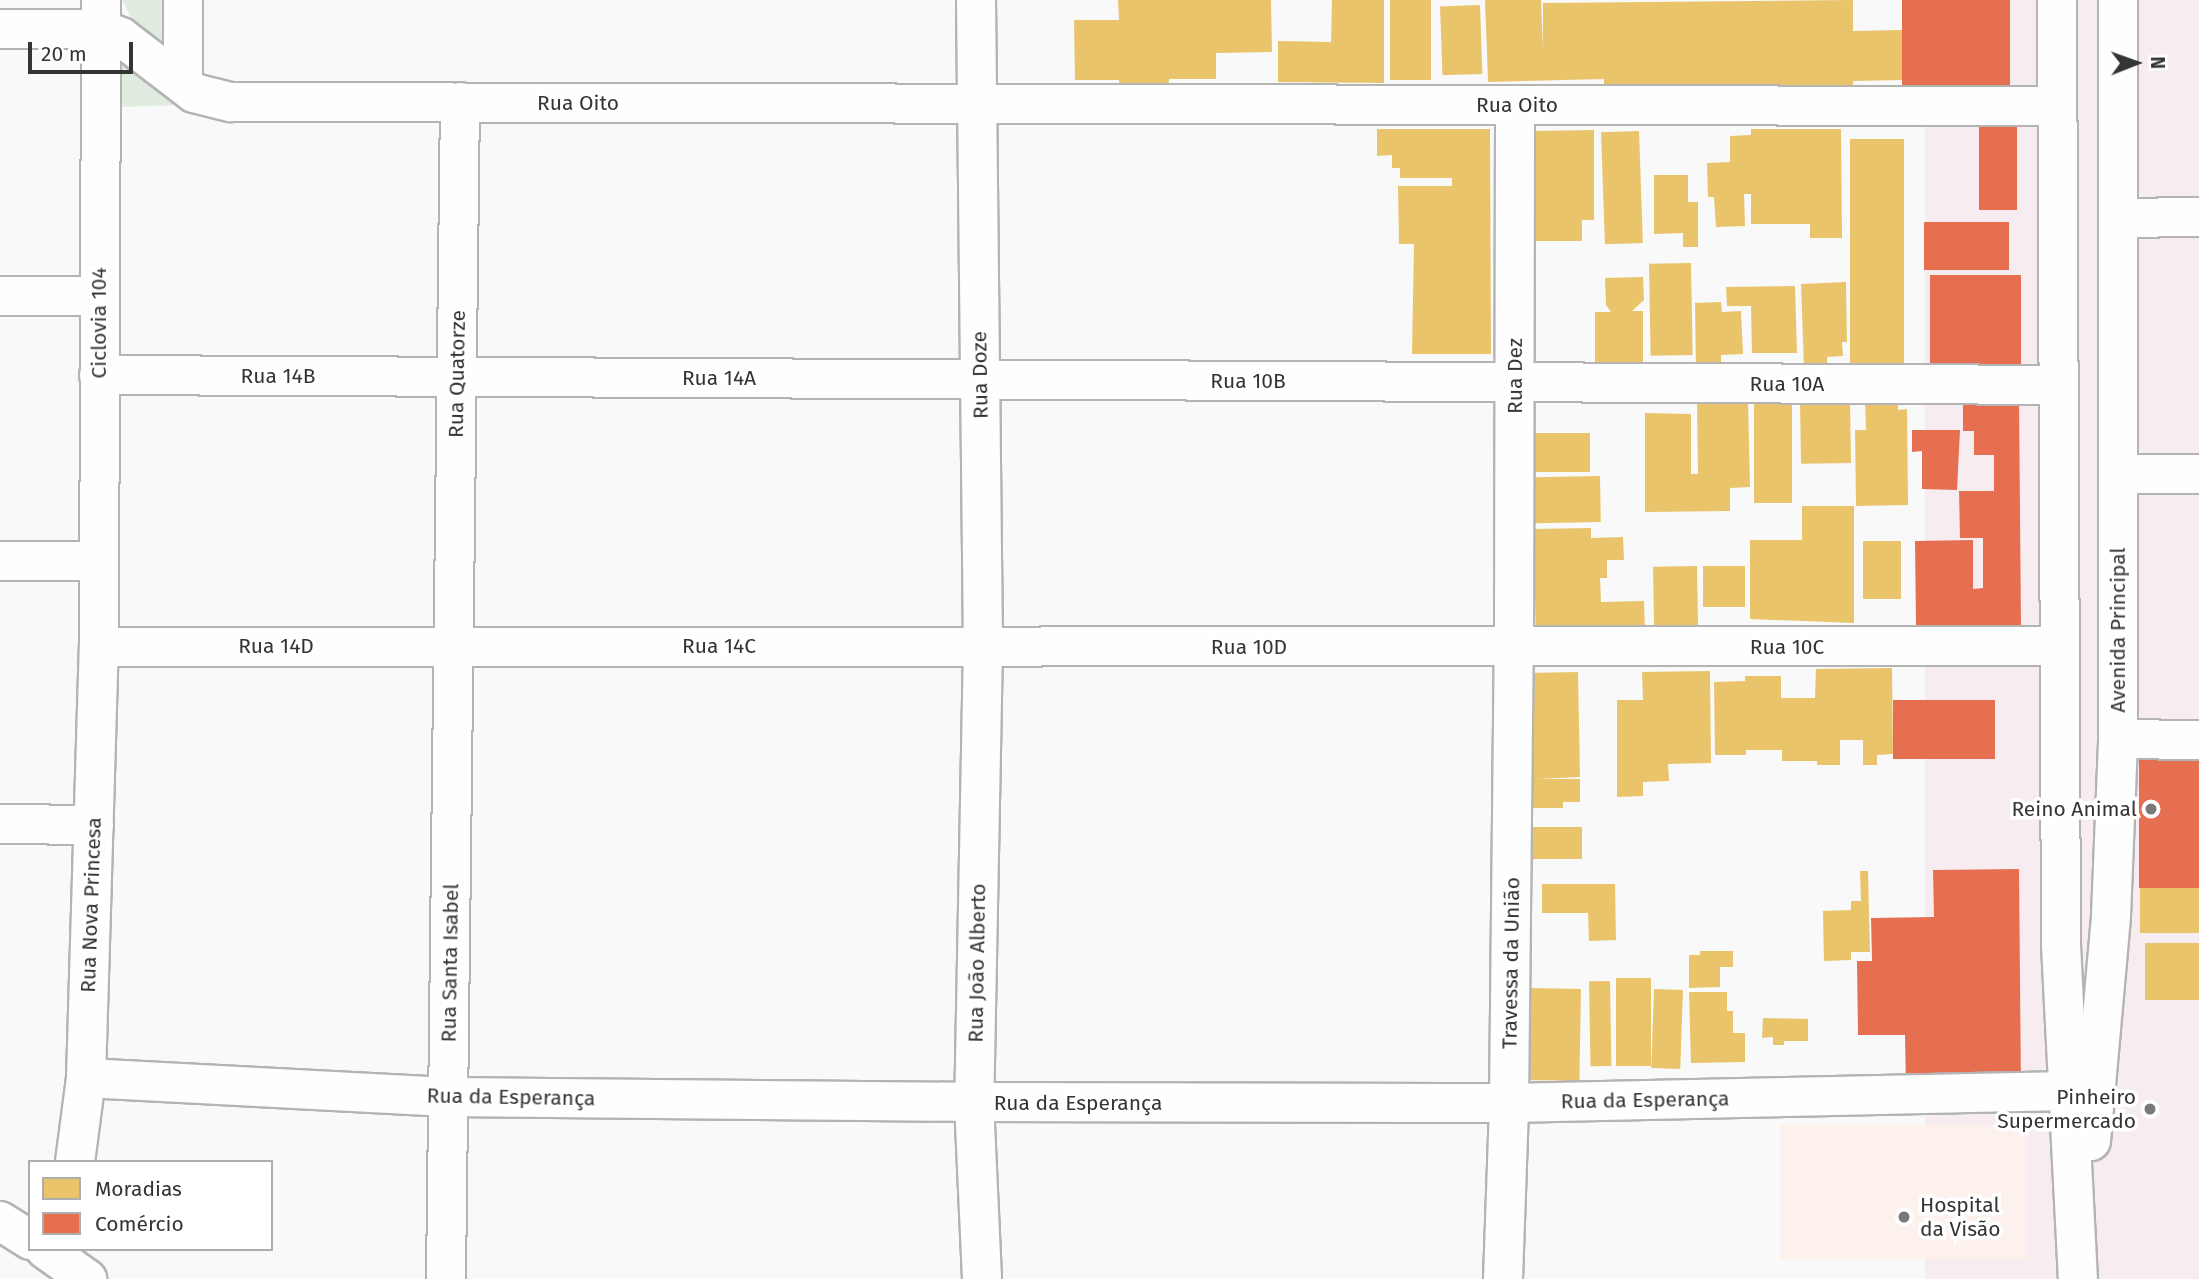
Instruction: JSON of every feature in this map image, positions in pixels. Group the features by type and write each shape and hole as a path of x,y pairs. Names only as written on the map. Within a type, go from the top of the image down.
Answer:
{"street":[{"path":"183,0 183,84"},
{"path":"976,0 978,104"},
{"name":"Avenida Principal","path":"2057,0 2061,945 2079,1269"},
{"name":"Avenida Principal","path":"2079,1269 2105,998 2118,739 2118,0"},
{"path":"0,29 101,14"},
{"name":"Rua Oito","path":"101,14 121,37 194,93 231,102 2057,106"},
{"name":"Ciclovia 104","path":"99,647 101,14"},
{"name":"Rua Quatorze","path":"454,646 460,102"},
{"name":"Rua Doze","path":"978,104 984,646"},
{"name":"Rua Dez","path":"1514,647 1515,105"},
{"path":"2118,218 2199,217"},
{"path":"0,296 100,296"},
{"name":"Rua 14B","path":"99,375 457,377"},
{"name":"Rua 14A","path":"457,377 981,379"},
{"name":"Rua 10B","path":"981,379 1515,382"},
{"name":"Rua 10A","path":"1515,382 2058,385"},
{"path":"2118,474 2199,474"},
{"path":"0,561 98,561"},
{"name":"Rua 14C","path":"454,646 984,646"},
{"name":"Rua 14D","path":"99,647 454,646"},
{"name":"Rua Santa Isabel","path":"446,1279 454,646"},
{"name":"Rua 10D","path":"984,646 1514,647"},
{"name":"Rua João Alberto","path":"982,1279 974,1102 984,646"},
{"name":"Rua 10C","path":"1514,647 2059,646"},
{"name":"Rua Nova Princesa","path":"75,1160 86,1078 99,647"},
{"name":"Travessa da União","path":"1503,1279 1509,1103 1514,647"},
{"path":"2118,739 2199,740"},
{"path":"0,824 94,825"},
{"name":"Rua da Esperança","path":"86,1078 448,1097 974,1102 1509,1103 2069,1091"},
{"path":"0,1221 28,1240"}],"shaded area":[{"path":"1925,0 2199,0 2199,1279 1925,1279"},
{"name":"Hospital da Visão","path":"1780,1125 2027,1125 2027,1259 1780,1259"}],"green space":[{"path":"122,0 166,0 166,52 139,33"},
{"path":"117,56 181,105 117,107"}],"building: Moradias":[{"path":"1118,0 1271,0 1272,52 1216,53 1216,79 1169,79 1168,87 1119,87 1119,80 1075,80 1074,20 1119,20"},
{"path":"1332,0 1384,0 1384,83 1278,82 1278,41 1331,42"},
{"path":"1390,0 1431,0 1431,80 1390,80"},
{"path":"1485,0 1541,0 1543,49 1543,3 1853,0 1853,31 1902,30 1903,80 1853,81 1853,87 1700,89 1700,85 1604,86 1604,79 1488,82"},
{"path":"1480,5 1482,74 1442,75 1440,6"},
{"path":"1377,129 1490,129 1491,354 1412,354 1414,244 1399,244 1398,186 1452,186 1452,178 1400,178 1400,168 1392,168 1392,155 1377,156"},
{"path":"1751,129 1841,129 1842,238 1810,238 1810,224 1751,224 1751,194 1744,194 1745,226 1716,227 1714,197 1708,197 1707,163 1730,162 1730,136 1751,135"},
{"path":"1594,130 1594,220 1582,220 1582,241 1535,241 1533,131"},
{"path":"1639,131 1643,243 1605,244 1601,132"},
{"path":"1850,139 1904,139 1904,381 1850,381"},
{"path":"1654,175 1688,175 1688,202 1698,202 1698,247 1683,247 1683,233 1654,234"},
{"path":"1691,263 1693,355 1651,356 1649,264"},
{"path":"1643,277 1644,300 1632,311 1643,311 1643,366 1595,367 1595,312 1611,312 1606,305 1605,278"},
{"path":"1846,282 1847,342 1842,342 1843,356 1827,357 1827,367 1804,368 1801,284"},
{"path":"1795,286 1797,353 1752,353 1751,306 1727,306 1726,287"},
{"path":"1721,302 1722,312 1741,311 1743,354 1721,355 1721,368 1696,369 1695,303"},
{"path":"1754,396 1792,396 1792,503 1754,503"},
{"path":"1898,396 1898,410 1907,409 1908,505 1856,506 1855,430 1866,430 1865,397"},
{"path":"1748,401 1750,487 1730,488 1730,511 1645,512 1645,413 1691,414 1691,474 1698,474 1697,402"},
{"path":"1850,402 1851,463 1801,464 1800,403"},
{"path":"1533,433 1590,433 1590,472 1533,472"},
{"path":"1600,476 1601,522 1535,523 1534,477"},
{"path":"1802,506 1854,506 1854,623 1750,619 1750,540 1802,540"},
{"path":"1591,528 1591,538 1623,537 1624,560 1607,560 1607,578 1600,578 1601,602 1644,601 1645,630 1536,633 1533,529"},
{"path":"1863,541 1901,541 1901,599 1863,599"},
{"path":"1697,566 1698,633 1654,634 1653,567"},
{"path":"1703,566 1745,566 1745,607 1703,607"},
{"path":"1892,668 1893,754 1877,755 1877,765 1863,765 1863,740 1840,740 1840,765 1817,765 1817,761 1782,761 1782,750 1746,750 1746,755 1715,755 1714,682 1745,681 1745,676 1781,676 1781,698 1815,698 1816,669"},
{"path":"1710,671 1711,763 1668,764 1669,781 1643,782 1643,796 1617,797 1617,700 1643,700 1642,672"},
{"path":"1578,672 1580,777 1537,779 1580,779 1580,802 1563,802 1563,808 1532,808 1528,673"},
{"path":"1532,827 1582,827 1582,859 1532,859"},
{"path":"1860,871 1868,871 1870,952 1851,952 1851,960 1824,961 1823,911 1851,910 1851,901 1861,901"},
{"path":"1542,884 1615,884 1616,940 1589,941 1588,913 1542,913"},
{"path":"2140,888 2199,888 2199,933 2140,933"},
{"path":"2145,943 2199,943 2199,1000 2145,1000"},
{"path":"1700,951 1733,951 1733,967 1720,967 1720,987 1689,988 1689,955 1700,955"},
{"path":"1616,978 1651,978 1651,1066 1616,1066"},
{"path":"1589,981 1610,981 1611,1066 1590,1066"},
{"path":"1528,988 1581,989 1579,1081 1526,1080"},
{"path":"1654,989 1683,990 1680,1069 1651,1068"},
{"path":"1689,992 1727,992 1727,1011 1733,1011 1733,1033 1745,1033 1745,1062 1691,1063"},
{"path":"1763,1018 1808,1019 1808,1041 1784,1041 1784,1045 1773,1045 1773,1037 1762,1038"}],"building: Comércio":[{"path":"1902,0 2010,0 2010,86 1902,86"},
{"path":"1979,127 2017,127 2017,210 1979,210"},
{"path":"1924,222 2009,222 2009,270 1924,270"},
{"path":"1930,275 2021,275 2021,381 1930,381"},
{"path":"1963,398 2019,398 2021,626 1916,627 1915,541 1973,540 1973,589 1983,588 1983,538 1960,538 1959,491 1994,491 1994,455 1974,455 1974,431 1963,431"},
{"path":"1912,430 1960,430 1957,490 1922,489 1922,451 1912,452"},
{"path":"1893,700 1995,700 1995,759 1893,759"},
{"path":"2139,751 2199,751 2199,888 2139,888"},
{"path":"2019,869 2021,1089 1906,1090 1905,1035 1858,1035 1857,961 1872,961 1871,918 1934,917 1933,870"}],"place":[{"name":"Reino Animal","path":"2151,809"},
{"name":"Pinheiro Supermercado","path":"2150,1109"},
{"name":"Hospital da Visão","path":"1904,1217"}]}
